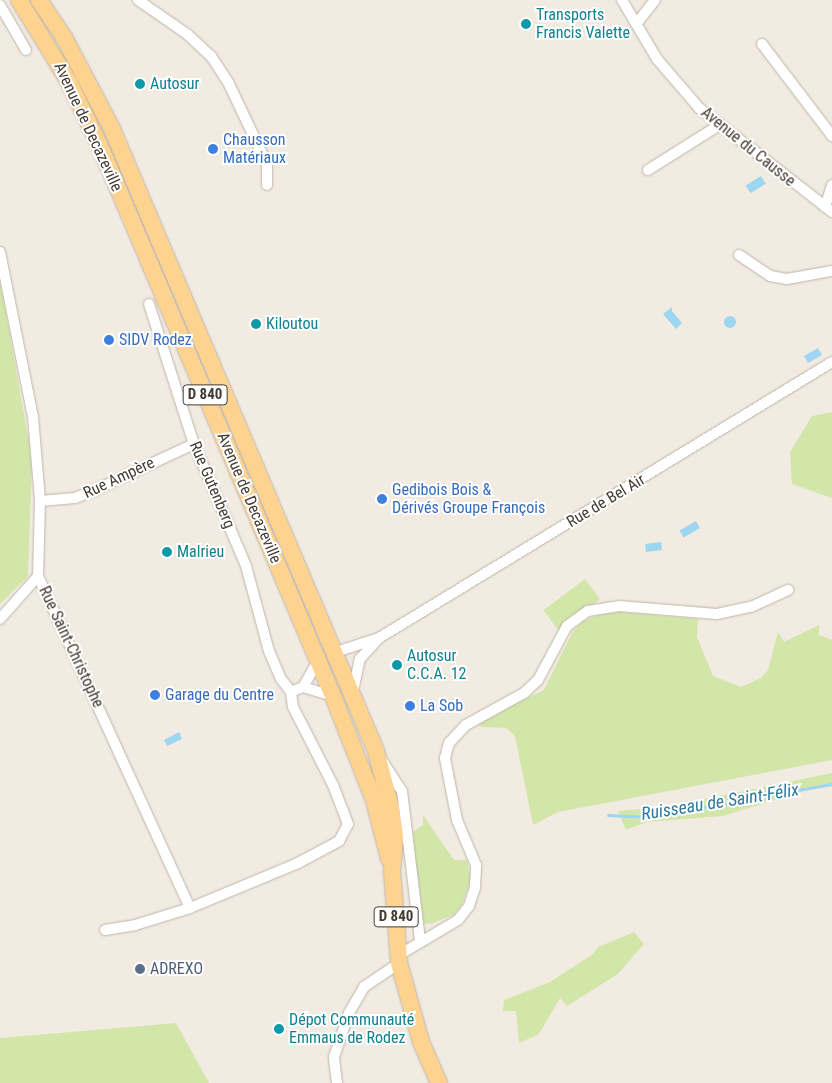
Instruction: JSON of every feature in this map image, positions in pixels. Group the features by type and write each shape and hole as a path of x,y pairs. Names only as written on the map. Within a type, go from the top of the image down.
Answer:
{"main road":[{"name":"Avenue de Decazeville","path":"18,0 69,82 100,146 333,696 374,800 392,871 399,958 421,1042 439,1083"},
{"name":"Avenue de Decazeville","path":"38,0 65,39 112,129 252,463 353,692 376,751 391,808 395,837 392,871"}],"street":[{"path":"138,0 187,34 211,56 228,82 266,164 267,186"},
{"name":"Avenue du Causse","path":"622,0 663,66 718,126 830,207"},
{"path":"637,22 655,0"},
{"path":"0,5 26,50"},
{"path":"762,44 832,136"},
{"path":"648,170 718,126"},
{"path":"830,207 832,185"},
{"name":"Rue Saint-Christophe","path":"0,252 33,417 40,501 38,576 190,908"},
{"path":"739,255 770,276 787,279 832,271"},
{"name":"Rue Gutenberg","path":"149,304 194,444 246,566 269,651 281,679 291,692 300,724 333,785 348,824 339,841 298,863 190,908"},
{"name":"Rue de Bel Air","path":"336,652 379,638 832,362"},
{"name":"Rue Ampère","path":"40,501 75,498 93,492 194,444"},
{"path":"0,619 38,576"},
{"path":"337,1083 334,1057 349,1013 364,987 420,939 458,920 469,906 475,887 476,865 457,820 445,758 449,743 466,726 524,693 538,680 567,626 588,612 619,606 718,614 751,606 788,590"},
{"name":"Rue de Bel Air","path":"353,692 360,659 379,638"},
{"path":"291,692 303,687 318,661"},
{"path":"303,687 333,696"},
{"path":"376,751 402,791 420,939"},
{"path":"105,930 143,923 190,908"}],"green space":[{"path":"0,279 32,460 28,576 0,604"},
{"path":"832,412 832,498 792,484 790,452 812,416"},
{"path":"585,579 600,599 559,630 543,610"},
{"path":"620,612 698,619 697,637 713,676 741,687 761,678 768,670 778,632 784,642 819,625 819,635 832,640 832,760 558,812 533,825 515,736 506,728 482,727 475,722 544,690 573,631 583,621 598,615"},
{"path":"832,773 832,786 806,790 723,816 647,822 626,830 618,811 666,807"},
{"path":"423,815 454,860 467,860 471,879 462,905 454,915 430,924 423,923 419,907 413,837 413,832 423,825"},
{"path":"634,932 644,944 618,974 567,1006 560,998 539,1034 519,1043 516,1011 503,1011 504,1000 550,982 593,954 598,947"},
{"path":"176,1023 209,1083 0,1083 0,1038"}],"water":[{"path":"761,176 766,184 751,193 746,186"},
{"path":"672,307 672,311 682,323 676,329 663,314"},
{"path":"730,316 736,322 730,328 724,322"},
{"path":"818,348 822,355 808,363 804,356"},
{"path":"696,521 700,528 684,537 680,530"},
{"path":"661,542 662,550 646,552 645,544"},
{"path":"179,732 182,739 167,746 164,740"}],"waterway":[{"path":"88,138 101,168"},
{"name":"Ruisseau de Saint-Félix","path":"608,815 648,817 832,784"}],"place":[{"name":"Transports Francis Valette","path":"526,24"},
{"name":"Autosur","path":"140,84"},
{"name":"Chausson Matériaux","path":"213,149"},
{"name":"Kiloutou","path":"256,324"},
{"name":"SIDV Rodez","path":"109,340"},
{"name":"Gedibois Bois & Dérivés Groupe François","path":"382,499"},
{"name":"Malrieu","path":"167,552"},
{"name":"Autosur C.C.A. 12","path":"397,665"},
{"name":"Garage du Centre","path":"155,695"},
{"name":"La Sob","path":"410,706"},
{"name":"ADREXO","path":"140,969"},
{"name":"Dépot Communauté Emmaus de Rodez","path":"279,1029"}]}
